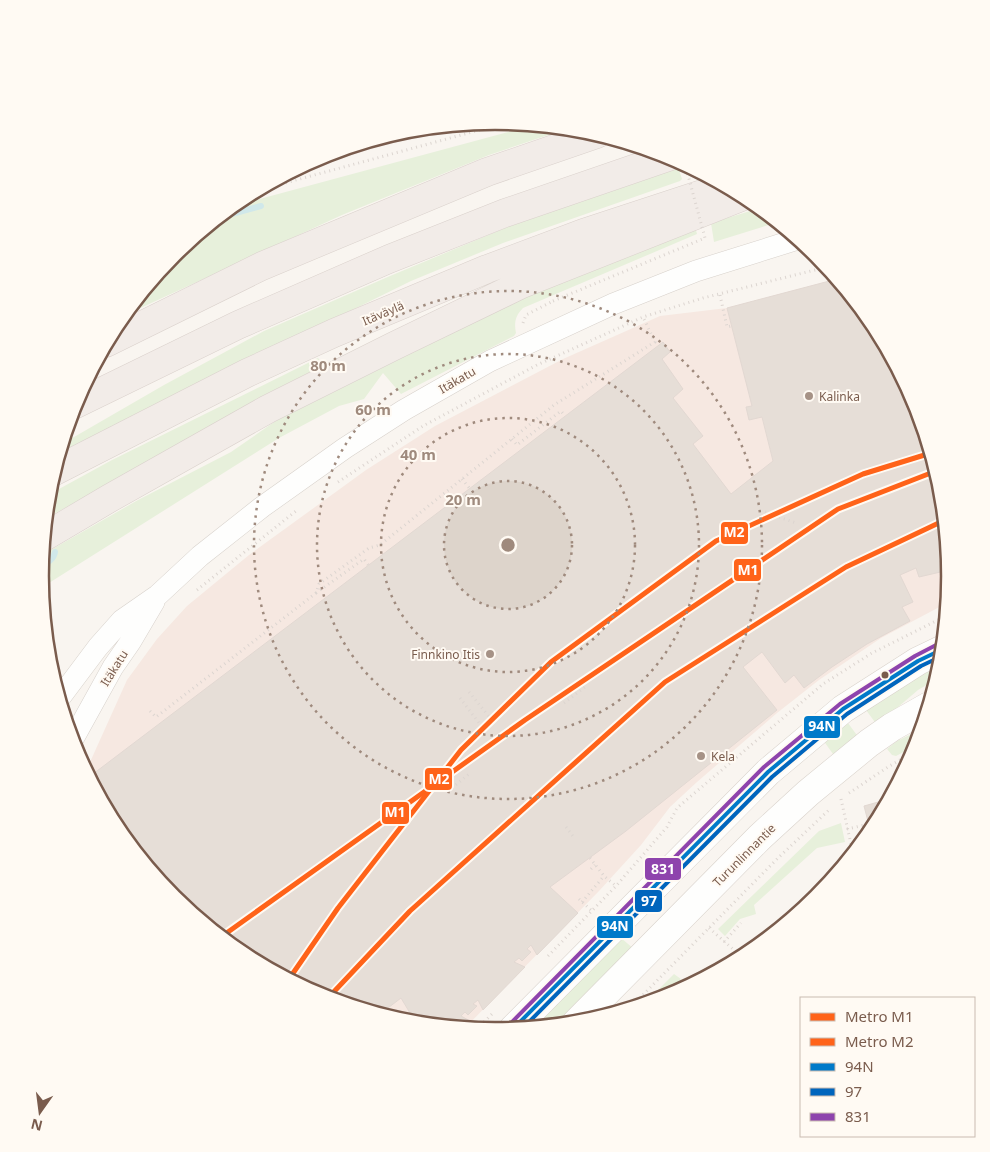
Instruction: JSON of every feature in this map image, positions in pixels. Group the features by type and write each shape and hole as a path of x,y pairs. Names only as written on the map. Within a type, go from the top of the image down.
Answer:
{"highway":[{"path":"118,338 262,266 487,172 584,139"},
{"path":"86,399 238,325 389,259 505,213 657,161"},
{"name":"Itäväylä","path":"62,467 239,377 343,330 487,269 583,233 688,197 717,190"},
{"path":"51,533 268,410 394,346 522,284 734,200"}],"main road":[{"path":"521,1021 768,772 843,709 934,652"},
{"name":"Turunlinnantie","path":"586,1013 760,838 808,793 869,743 920,711"}],"street":[{"name":"Itäkatu","path":"64,692 98,647 122,620 158,595 200,556 239,525 313,470 404,410 490,361 613,304 666,282 736,257 790,241"},
{"name":"Itäkatu","path":"77,732 113,667 158,595"}],"path":[{"path":"285,183 477,131"},
{"path":"522,327 526,315 553,301 705,238 688,174"},
{"path":"331,486 432,422 537,365 643,317 703,298 819,269"},
{"path":"720,295 727,327 731,326"},
{"path":"316,593 319,584 369,548 380,545 554,405 655,342 643,317"},
{"path":"512,439 517,445 561,411 565,416"},
{"path":"462,479 470,489"},
{"path":"194,593 299,509"},
{"path":"765,512 796,523"},
{"path":"150,711 156,717 316,593 364,559 368,566"},
{"path":"564,703 584,687"},
{"path":"469,692 491,719"},
{"path":"460,698 482,727"},
{"path":"638,999 778,858 841,798 901,759"},
{"path":"452,788 468,774"},
{"path":"841,798 852,844"},
{"path":"847,829 865,825"},
{"path":"566,827 575,839"},
{"path":"590,858 604,876 616,886"},
{"path":"591,869 595,865"},
{"path":"592,911 580,901 604,876"},
{"path":"724,942 741,923"},
{"path":"709,928 735,952"}],"shaded area":[{"path":"830,281 849,304 866,328 895,379 918,433 933,489 937,518 941,576 940,607 881,638 819,680 777,713 697,782 670,807 641,845 599,891 472,1021 408,1014 352,999 324,988 298,976 247,947 201,912 179,892 141,848 109,799 90,762 127,680 157,639 187,606 249,555 366,470 435,426 563,359 660,316 727,308"}],"green space":[{"path":"513,131 552,134 489,155 342,215 137,309 179,260 223,222 255,200"},
{"path":"675,168 679,170 682,179 503,243 411,281 67,451 70,439 164,385 264,331 539,214"},
{"path":"751,211 770,224 714,242 711,223"},
{"path":"695,227 697,234 523,308 516,320 516,333 514,336 401,394 383,373 364,399 339,406 279,438 49,583 50,550 138,500 231,452 290,411 518,299"},
{"path":"318,358 327,369 54,514 57,490 112,460"},
{"path":"931,669 928,684 918,690 877,725 866,710"},
{"path":"848,723 859,738 837,754 833,754 823,740"},
{"path":"912,734 905,751 896,756 892,755 887,749 897,741"},
{"path":"841,823 845,842 817,848 754,905 756,914 740,919 725,936 718,929 819,831"},
{"path":"621,938 634,949 568,1016 539,1019"},
{"path":"674,974 681,979 679,982 656,992"}],"building":[{"path":"830,281 866,328 881,353 895,379 918,433 933,489 937,518 941,572 919,577 916,568 900,575 913,602 902,607 910,621 867,644 804,688 794,675 785,683 762,652 743,667 777,710 626,831 550,887 578,913 537,955 531,945 527,949 531,952 522,961 519,958 514,962 525,967 483,1010 478,1000 473,1004 477,1006 468,1015 465,1012 461,1016 470,1021 411,1014 401,998 387,1009 352,999 324,988 298,976 247,947 201,912 179,892 141,848 124,824 95,773 663,342 670,352 662,359 683,389 673,398 703,436 693,444 731,494 773,461 762,417 749,420 746,407 752,406 727,308"},
{"path":"879,802 868,821 864,806"}],"waterway":[{"path":"236,213 261,206"},
{"path":"50,561 55,552"}],"metro line":[{"name":"M2","path":"293,973 338,908 461,750 551,662 716,541 863,474 924,455"},
{"name":"M1","path":"227,933 525,720 838,509 929,474"},
{"name":"M2","path":"334,992 410,911 665,682 846,567 938,524"}],"transit line":[{"name":"831","path":"513,1021 764,767 840,704 915,656 935,645"},
{"name":"94N","path":"521,1021 768,772 843,709 918,661 934,653"},
{"name":"97","path":"531,1020 772,777 847,714 921,666 933,660"}],"place":[{"name":"Kalinka","path":"809,396"},
{"name":"Finnkino Itis","path":"490,654"},
{"name":"Kela","path":"701,756"}]}
